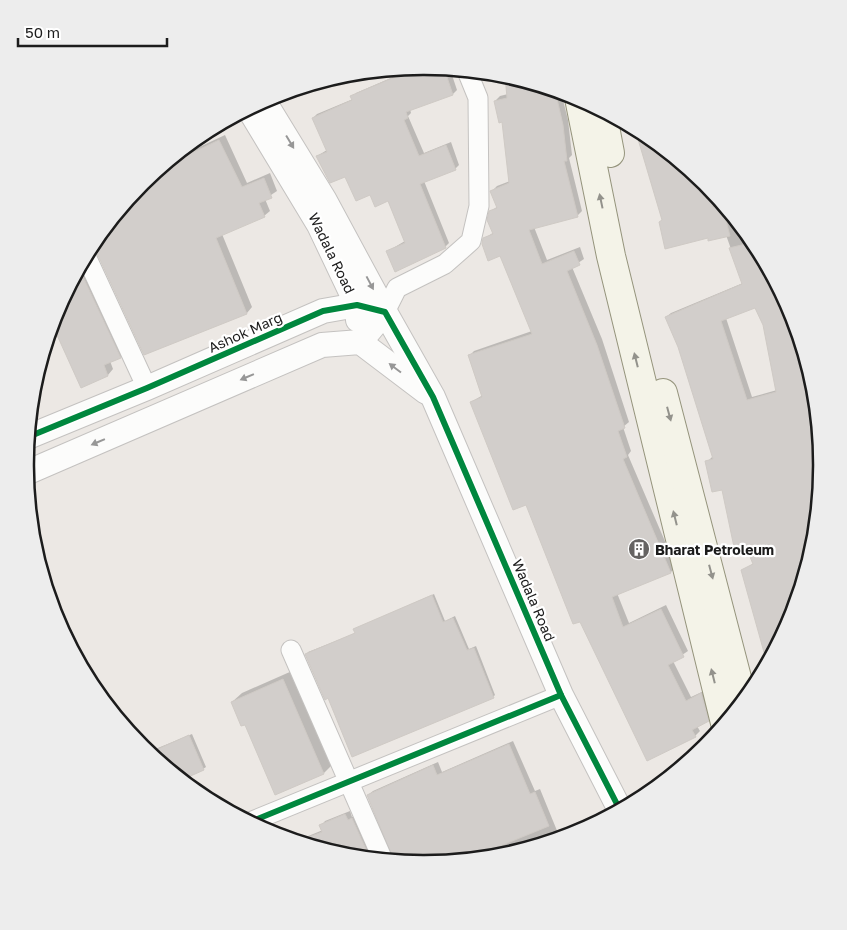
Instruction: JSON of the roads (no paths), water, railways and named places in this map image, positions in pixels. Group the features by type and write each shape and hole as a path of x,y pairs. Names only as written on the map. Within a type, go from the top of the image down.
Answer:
{"main road":[{"path":"581,109 611,256 693,548 740,692"},
{"path":"604,119 633,272 693,548 723,714"}],"street":[{"path":"360,342 385,312 397,288 445,264 471,240 480,206 478,98 470,79"},
{"name":"Wadala Road","path":"269,107 328,205 385,312"},
{"name":"Wadala Road","path":"252,114 318,225 357,305 360,342"},
{"path":"90,264 147,388"},
{"name":"Ashok Marg","path":"35,434 147,388 323,311 357,305 385,312"},
{"path":"385,312 433,397"},
{"path":"34,469 322,344 360,342 433,397"},
{"name":"Wadala Road","path":"433,397 562,695 617,804"},
{"path":"291,650 379,852"},
{"path":"259,818 562,695"}],"place":[{"name":"Bharat Petroleum","path":"639,549"}]}
